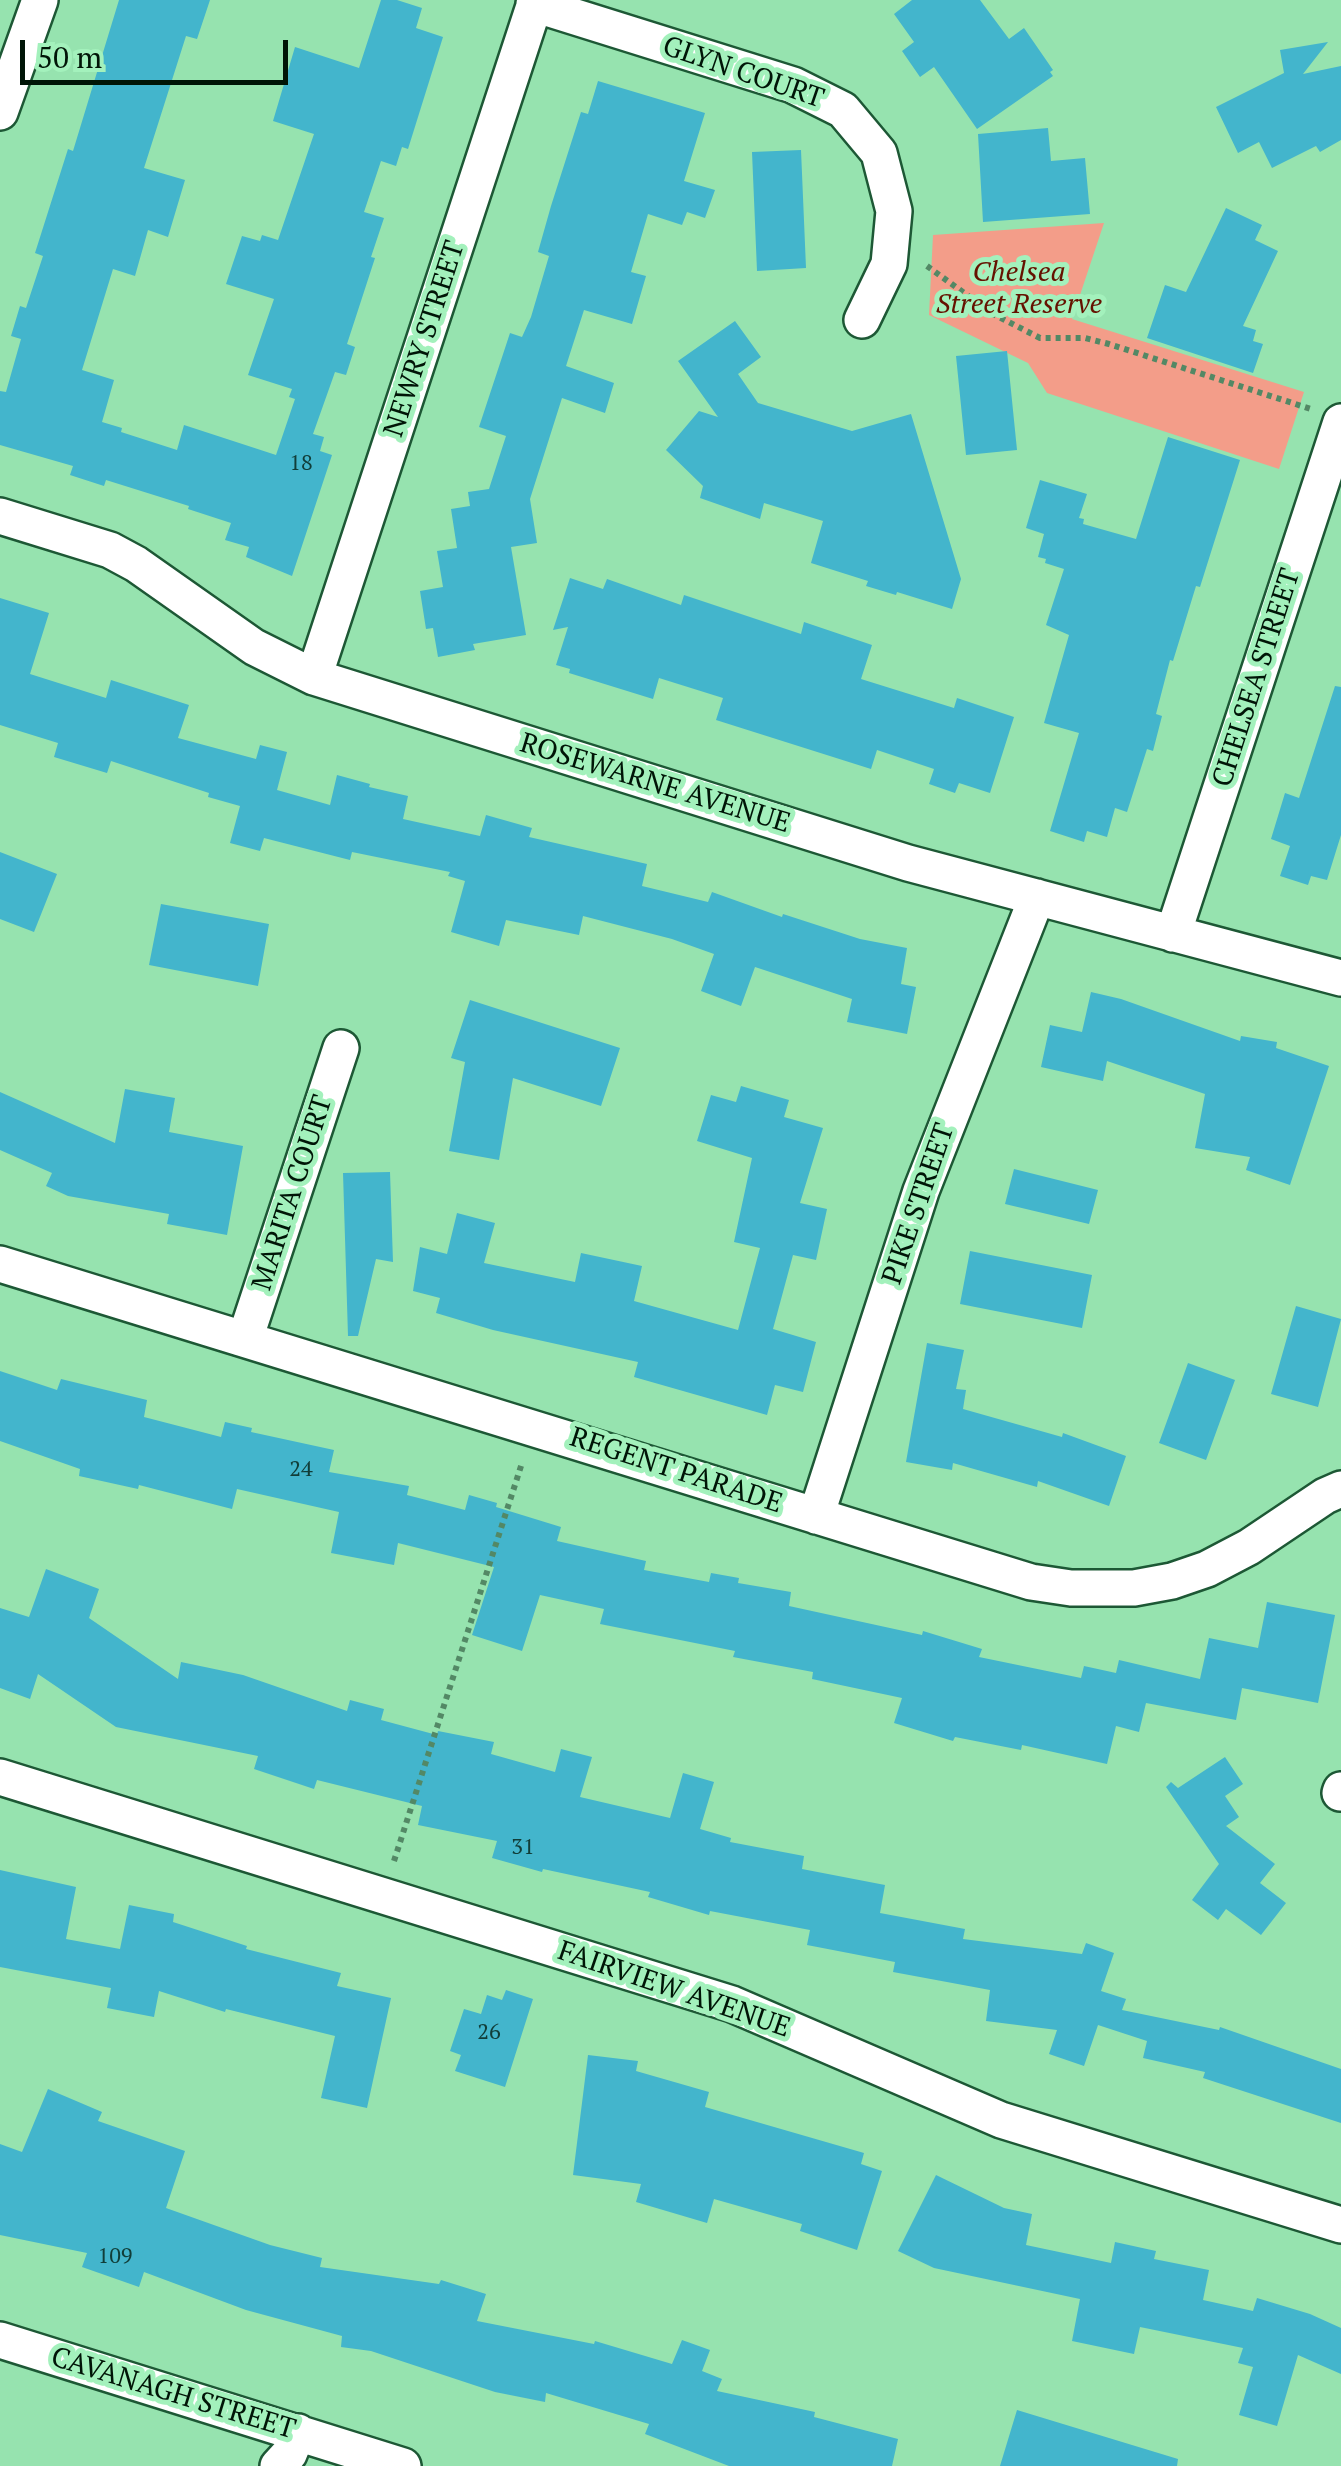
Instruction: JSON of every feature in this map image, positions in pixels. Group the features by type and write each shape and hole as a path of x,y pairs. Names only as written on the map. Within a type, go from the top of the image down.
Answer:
{"street":[{"path":"0,112 40,0"},
{"name":"GLYN COURT","path":"535,2 793,85 843,110 879,153 894,210 889,264 862,320"},
{"name":"NEWRY STREET","path":"314,678 535,2"},
{"name":"CHELSEA STREET","path":"1173,934 1331,417"},
{"name":"ROSEWARNE AVENUE","path":"0,516 124,557 254,648 314,678 908,863 1341,978"},
{"name":"PIKE STREET","path":"816,1516 921,1191 1037,897"},
{"name":"MARITA COURT","path":"246,1340 342,1048"},
{"name":"REGENT PARADE","path":"0,1264 1031,1582 1100,1590 1172,1580 1249,1547 1341,1489"},
{"name":"FAIRVIEW AVENUE","path":"0,1777 732,2004 1001,2120 1341,2225"},
{"name":"CAVANAGH STREET","path":"0,2340 404,2466"},
{"path":"278,2466 289,2454 298,2432"}],"path":[{"path":"928,266 994,314 1040,338 1085,338 1109,344 1331,417"},
{"path":"394,1861 522,1464"}],"green space":[{"name":"Chelsea Street Reserve","path":"1104,223 1072,319 1304,392 1279,469 1047,393 1028,363 929,315 933,235"}],"building":[{"path":"119,0 210,0 197,39 186,36 144,168 185,180 168,237 148,230 135,276 113,269 82,370 114,380 102,422 177,450 184,425 276,455 295,399 289,397 292,389 248,375 274,299 226,284 242,236 260,241 262,235 278,240 314,134 273,121 295,47 359,68 381,0 397,0 422,8 416,28 443,37 408,149 402,147 396,166 381,161 364,212 384,218 347,344 355,347 346,375 335,372 313,434 324,437 320,451 332,455 292,576 246,557 249,547 225,540 231,523 106,480 104,486 70,475 73,466 0,445 0,391 6,392 21,339 11,336 20,306 26,308 43,256 35,253 68,149 73,151"},
{"path":"912,0 980,0 1009,39 1024,28 1053,70 1053,76 977,129 934,67 920,77 902,51 914,42 894,14"},
{"path":"1328,42 1303,74 1341,66 1341,140 1320,152 1316,146 1272,168 1259,142 1238,153 1216,107 1284,73 1280,50"},
{"path":"598,81 705,113 684,181 715,190 705,218 687,212 682,225 648,214 631,272 646,276 632,324 584,310 566,366 614,383 605,413 562,398 530,499 537,543 511,547 526,635 473,644 475,650 438,657 433,628 426,629 420,591 443,587 437,551 457,548 451,509 470,506 468,492 489,489 506,436 479,427 510,333 522,337 531,317 549,256 538,252 551,206 581,112 588,114"},
{"path":"1048,128 1051,161 1085,158 1090,214 983,222 978,134"},
{"path":"801,150 806,268 757,271 752,152"},
{"path":"1226,208 1262,225 1255,240 1278,251 1243,326 1256,330 1253,341 1263,344 1253,373 1147,338 1165,285 1186,292"},
{"path":"735,321 761,357 738,374 758,403 852,431 911,414 961,579 952,609 866,586 868,581 811,563 823,521 764,503 760,519 700,498 703,486 666,450 699,411 718,417 678,361"},
{"path":"1007,351 1017,450 966,455 956,356"},
{"path":"1168,437 1240,460 1200,587 1196,586 1173,661 1170,660 1156,714 1162,716 1153,751 1147,749 1127,812 1115,808 1107,837 1087,831 1084,842 1050,831 1079,733 1044,723 1069,635 1046,625 1064,569 1038,557 1044,534 1026,528 1040,480 1087,494 1079,518 1084,519 1083,524 1136,539"},
{"path":"570,578 603,589 607,579 681,605 684,595 801,634 804,622 872,645 861,679 954,708 957,698 1014,717 990,793 959,783 955,793 929,784 934,769 877,750 871,769 716,720 723,698 659,678 653,699 569,673 570,669 556,665 568,627 553,630"},
{"path":"0,598 49,613 30,674 106,698 111,680 189,705 178,738 256,759 260,745 287,752 277,790 330,805 337,775 408,796 403,819 480,836 486,815 532,828 529,837 647,864 642,886 708,902 712,892 782,917 783,914 860,939 907,948 901,984 916,987 907,1034 847,1022 852,999 755,967 741,1006 701,991 714,954 583,916 579,935 506,920 499,946 451,932 465,881 448,876 450,872 352,852 350,860 264,838 260,851 230,843 240,806 111,761 107,773 54,757 58,743 0,725"},
{"path":"1335,686 1341,687 1341,835 1327,880 1311,876 1308,885 1280,876 1290,846 1271,839 1285,793 1299,798"},
{"path":"0,852 57,874 34,932 0,919"},
{"path":"161,904 269,924 258,986 149,965"},
{"path":"1091,992 1240,1041 1241,1036 1277,1042 1276,1048 1329,1066 1290,1185 1246,1170 1250,1157 1195,1148 1205,1094 1107,1061 1103,1081 1041,1067 1050,1025 1082,1032"},
{"path":"470,1000 620,1048 601,1106 513,1078 499,1160 449,1151 465,1062 451,1058"},
{"path":"741,1086 789,1100 784,1117 823,1128 800,1203 827,1209 816,1260 793,1255 773,1329 816,1342 803,1392 775,1385 767,1415 634,1377 638,1362 493,1330 436,1313 440,1298 413,1291 420,1247 447,1254 457,1213 495,1223 484,1263 575,1282 581,1253 642,1266 634,1301 738,1330 760,1248 734,1242 752,1158 697,1141 711,1095 736,1102"},
{"path":"125,1089 175,1098 169,1132 243,1146 227,1235 167,1224 169,1214 68,1196 46,1186 52,1173 0,1150 0,1092 115,1143"},
{"path":"1014,1169 1098,1190 1089,1224 1005,1204"},
{"path":"390,1172 393,1262 376,1259 358,1336 348,1336 343,1173"},
{"path":"970,1251 1092,1275 1082,1328 960,1304"},
{"path":"1296,1306 1341,1319 1318,1407 1271,1394"},
{"path":"927,1343 964,1350 956,1389 966,1390 963,1409 1062,1437 1063,1433 1126,1456 1109,1506 1038,1481 1037,1487 953,1463 952,1470 906,1462"},
{"path":"1188,1363 1235,1380 1206,1460 1159,1443"},
{"path":"0,1371 57,1390 61,1379 147,1400 144,1417 221,1437 225,1422 252,1428 251,1432 334,1450 329,1472 409,1486 407,1495 465,1510 469,1495 497,1503 496,1507 561,1527 557,1541 646,1561 644,1570 709,1582 711,1573 739,1578 738,1583 791,1592 789,1606 922,1635 923,1631 982,1649 979,1657 1081,1678 1084,1666 1116,1673 1119,1660 1200,1679 1209,1638 1258,1648 1267,1602 1335,1615 1318,1703 1242,1688 1236,1720 1146,1703 1139,1732 1116,1726 1107,1764 1022,1745 1021,1750 955,1737 953,1741 894,1723 902,1698 812,1679 813,1672 733,1657 735,1651 600,1624 604,1609 540,1595 522,1651 472,1635 494,1567 398,1543 394,1565 331,1553 339,1512 237,1489 232,1509 139,1485 138,1489 79,1476 80,1469 0,1441"},
{"path":"46,1569 99,1589 89,1618 178,1679 181,1662 243,1675 347,1711 350,1700 384,1709 381,1720 437,1735 438,1731 494,1742 491,1754 555,1772 561,1749 592,1757 580,1797 670,1818 683,1773 714,1782 700,1829 731,1838 730,1842 804,1856 802,1869 885,1885 880,1913 965,1929 963,1939 1082,1954 1086,1943 1114,1953 1101,1991 1126,1999 1122,2010 1219,2030 1220,2027 1341,2069 1341,2123 1203,2078 1205,2072 1143,2058 1147,2041 1098,2025 1084,2066 1049,2054 1057,2030 986,2021 990,1990 893,1972 895,1962 807,1945 810,1930 710,1911 709,1915 648,1897 650,1892 543,1869 542,1872 492,1858 497,1841 418,1825 422,1806 317,1780 314,1789 254,1769 258,1756 116,1727 38,1674 30,1699 0,1688 0,1608 29,1617"},
{"path":"1225,1757 1243,1784 1225,1796 1239,1817 1226,1826 1275,1864 1260,1883 1286,1903 1261,1935 1226,1909 1218,1920 1192,1900 1219,1864 1166,1787 1171,1782 1178,1788"},
{"path":"0,1870 76,1887 66,1939 120,1949 129,1905 174,1914 173,1922 247,1946 246,1949 341,1973 337,1986 391,1998 367,2108 321,2098 335,2036 226,2009 225,2012 159,1991 154,2017 107,2008 111,1988 0,1967"},
{"path":"506,1990 533,1999 505,2087 455,2071 461,2055 450,2051 464,2009 481,2014 487,1995 502,2000"},
{"path":"588,2055 638,2061 636,2071 709,2092 705,2107 864,2153 861,2164 882,2171 857,2250 800,2231 802,2224 714,2199 707,2223 636,2202 641,2184 573,2175"},
{"path":"48,2089 102,2112 98,2121 185,2151 166,2208 270,2245 322,2258 320,2267 439,2284 441,2280 486,2294 477,2321 594,2344 595,2341 672,2364 682,2340 710,2350 702,2371 722,2379 717,2391 815,2412 814,2417 898,2439 892,2466 729,2466 645,2434 649,2424 546,2393 545,2402 495,2392 371,2351 341,2347 342,2336 246,2310 144,2272 139,2287 82,2267 87,2253 0,2235 0,2144 22,2152"},
{"path":"936,2175 1004,2208 1032,2214 1026,2245 1111,2263 1115,2242 1156,2251 1154,2259 1209,2270 1203,2300 1253,2311 1257,2298 1341,2328 1341,2374 1298,2355 1277,2426 1239,2415 1253,2367 1238,2363 1243,2348 1140,2327 1134,2354 1072,2341 1080,2299 934,2268 898,2251"},
{"path":"1017,2410 1178,2459 1177,2466 1000,2466"}]}
